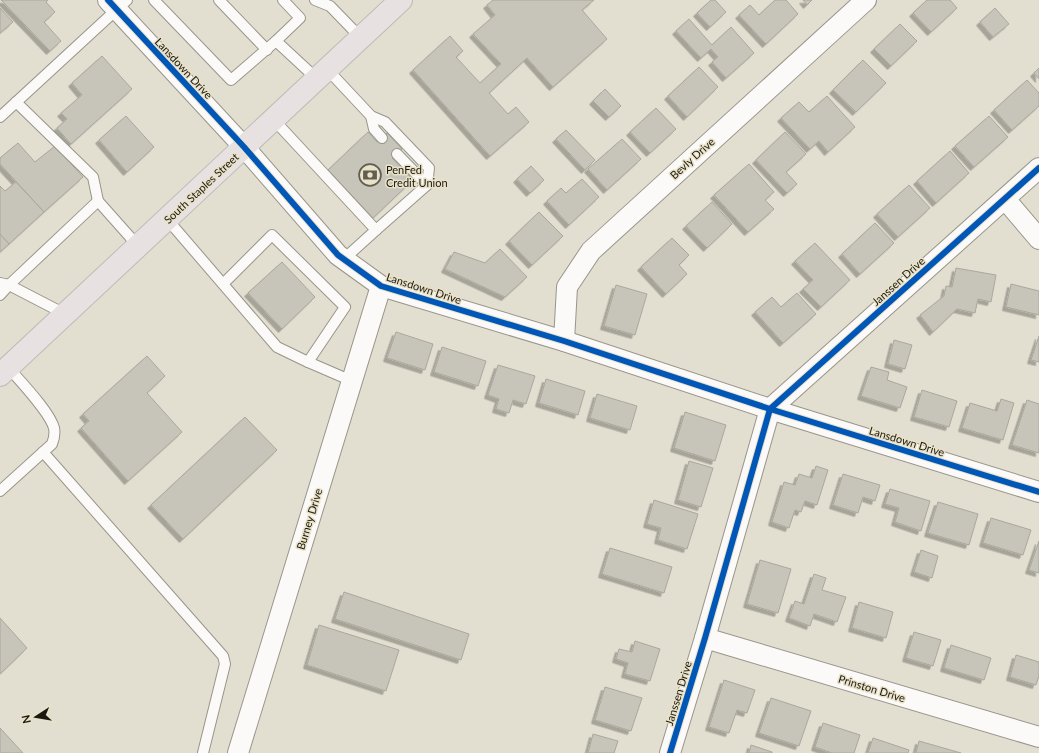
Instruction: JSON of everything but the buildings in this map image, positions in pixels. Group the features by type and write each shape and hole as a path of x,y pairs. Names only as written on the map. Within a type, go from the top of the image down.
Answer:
{"main road":[{"name":"South Staples Street","path":"4,371 402,0"}],"street":[{"name":"Bevly Drive","path":"564,341 566,287 591,251 866,0"},
{"name":"Lansdown Drive","path":"117,3 338,255 381,286 564,341 770,408 1039,492"},
{"name":"Janssen Drive","path":"770,408 1039,168"},
{"path":"1005,199 1039,239"},
{"name":"Burney Drive","path":"238,753 381,286"},
{"path":"705,638 770,408"},
{"name":"Janssen Drive","path":"670,753 705,638"},
{"name":"Prinston Drive","path":"705,638 1039,737"}],"lane":[{"path":"154,0 231,80 267,50 300,18 283,0"},
{"path":"219,0 267,50"},
{"path":"315,0 330,6 361,38"},
{"path":"0,117 117,3"},
{"path":"276,41 322,74 371,116 385,122 429,168 427,185 344,259"},
{"path":"16,102 93,177 98,200 138,246"},
{"path":"371,116 374,129 382,138"},
{"path":"274,120 376,230"},
{"path":"396,154 427,185"},
{"path":"0,295 5,284 98,200"},
{"path":"167,219 277,347 352,381"},
{"path":"223,284 272,235 345,307 308,362"},
{"path":"5,284 65,314"},
{"path":"0,491 52,444 54,437 54,428 48,415 4,371"},
{"path":"43,452 223,656 225,664 203,753"}],"cycle path":[{"path":"108,0 244,147 338,255 381,286 564,341 770,409 1039,492"},
{"path":"670,753 705,638 770,409 1039,168"}],"place":[{"name":"PenFed Credit Union","path":"370,175"}]}
